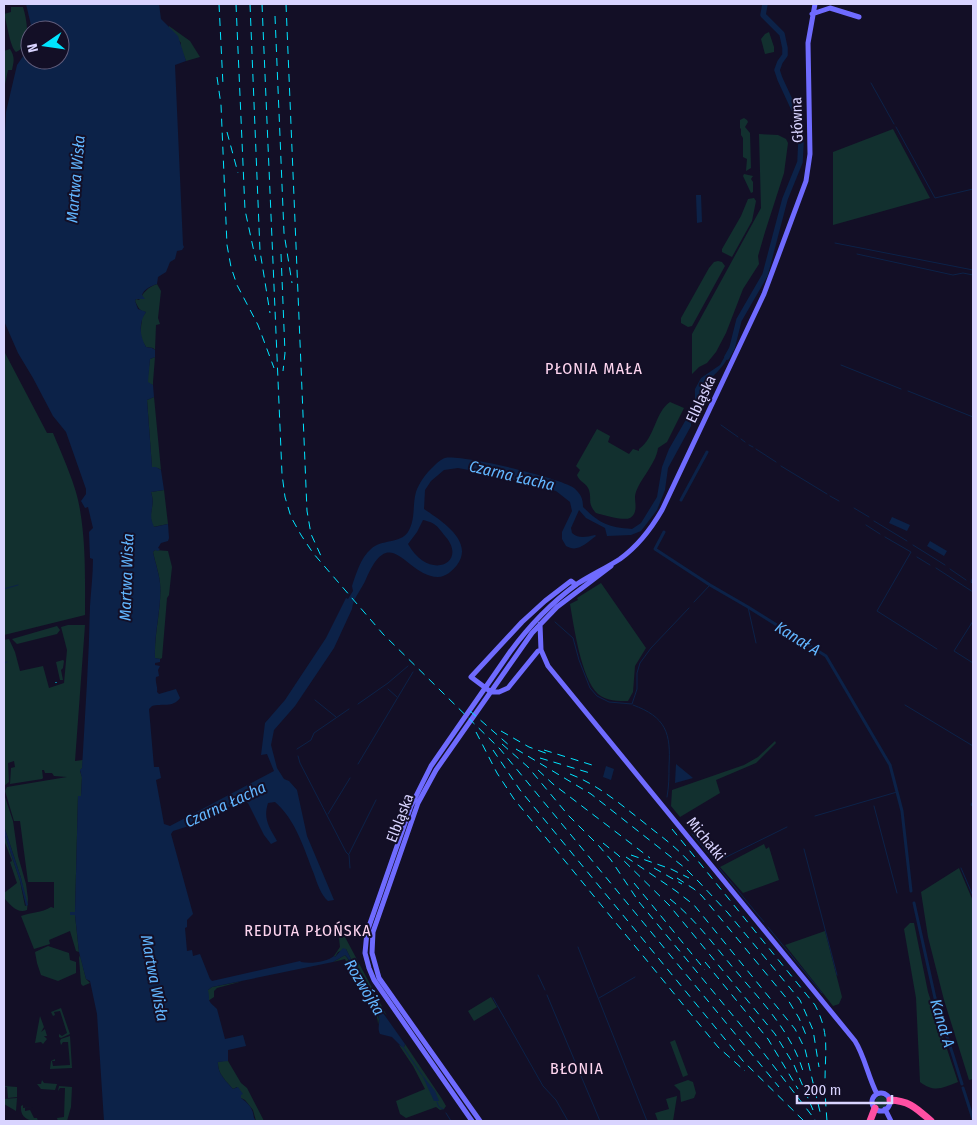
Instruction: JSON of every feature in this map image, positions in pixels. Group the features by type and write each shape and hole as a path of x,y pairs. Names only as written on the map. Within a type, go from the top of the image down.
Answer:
{"highway":[{"path":"890,1100 911,1104 931,1121"},
{"path":"870,1121 875,1108"}],"main road":[{"name":"Główna","path":"787,234 806,181 809,165 809,30 815,4"},
{"path":"812,14 830,8 859,17"},
{"name":"Elbląska","path":"472,1121 374,980 365,953 367,932 411,806 423,780 494,682 540,624 562,603 599,577 647,534 662,510 750,327 787,234"},
{"name":"Elbląska","path":"494,682 510,652 531,625 547,609 576,585 618,559"},
{"path":"540,624 541,650 538,651 508,688 502,692 491,692 471,677 545,601 571,581 576,585"},
{"path":"526,619 531,625"},
{"path":"532,634 540,637"},
{"name":"Michałki","path":"541,650 548,666 856,1041 877,1094"},
{"name":"Elbląska","path":"451,743 418,803 375,925 372,953 376,970 383,985 480,1121"},
{"path":"884,1093 890,1100 890,1104 881,1110 875,1108 872,1100 877,1094 884,1093"},
{"path":"885,1109 891,1121"}],"green space":[{"path":"11,7 23,7 26,20 20,20 20,50 16,52 10,40 4,14 11,12"},
{"path":"169,26 190,41 200,57 186,61 181,43 169,29"},
{"path":"769,32 774,52 765,54 761,39"},
{"path":"10,49 13,64 12,70 8,70 4,89 4,51"},
{"path":"744,118 748,122 745,127 750,133 751,168 746,171 747,159 743,157 743,138 740,128 740,120"},
{"path":"893,129 930,198 833,225 833,152"},
{"path":"759,134 778,135 786,139 788,143 784,173 758,256 759,264 743,289 726,333 716,352 707,363 699,367 692,374 692,334 761,208"},
{"path":"744,174 753,176 751,179 753,182 753,192 751,193 743,176"},
{"path":"754,198 756,201 752,221 732,257 722,252 722,249 741,216 748,199"},
{"path":"714,262 722,262 725,266 692,326 688,327 681,323 681,318 709,268"},
{"path":"157,284 161,291 158,318 160,324 156,325 155,350 146,347 140,337 142,318 146,312 140,310 135,301 136,299 139,300 149,288"},
{"path":"4,351 47,433 53,433 73,481 82,523 85,615 4,635"},
{"path":"155,357 153,385 147,383 150,359"},
{"path":"154,397 161,470 152,468 147,400"},
{"path":"670,402 684,408 667,442 658,448 654,461 636,492 636,508 633,516 623,519 596,513 591,504 588,488 577,475 580,470 576,466 597,429 610,436 608,442 629,454 633,449 639,451 661,412"},
{"path":"164,490 168,524 153,527 151,522 153,502 151,492"},
{"path":"155,550 168,551 172,567 167,598 162,658 160,659 155,658 160,592 153,552"},
{"path":"601,583 646,648 635,666 633,692 628,701 616,701 598,694 587,676 579,652 570,604"},
{"path":"85,625 75,761 83,760 80,771 82,777 81,796 78,797 75,912 71,912 75,915 79,952 76,951 70,931 49,940 50,944 34,949 21,916 51,907 54,908 54,882 28,882 20,821 14,821 5,791 7,787 67,777 54,776 52,773 45,773 42,770 42,779 10,784 11,768 15,767 14,761 8,763 9,782 4,786 4,640 9,639 20,671 43,666 49,688 64,683 67,650 61,627"},
{"path":"57,626 60,630 57,634 17,644 12,639"},
{"path":"63,660 63,668 61,670 63,680 60,680 56,662"},
{"path":"775,741 776,743 756,763 716,780 720,793 680,817 671,806 672,790 744,765 758,757"},
{"path":"4,794 13,821 18,856 26,884 28,899 27,910 23,911 14,908 4,898 4,893 17,883 10,862 12,861 4,840 4,833 20,881 25,906 27,905 21,878 4,826"},
{"path":"764,844 766,849 769,847 779,880 743,893 720,867"},
{"path":"959,868 973,901 973,1079 969,1080 944,1000 928,937 921,892"},
{"path":"910,923 914,923 928,992 958,1082 939,1088 930,1087 920,1082 916,998 904,929"},
{"path":"825,931 842,997 839,1004 833,1006 785,945"},
{"path":"340,936 345,937 387,1016 366,989 346,949 334,956 340,947"},
{"path":"48,946 69,953 70,960 76,962 76,973 58,981 41,975 35,952"},
{"path":"80,955 86,979 90,983 83,986 81,984"},
{"path":"345,955 350,962 358,986 375,1008 379,1019 378,1025 374,1011 363,996 358,987 345,959 333,962"},
{"path":"243,981 217,988 214,991 214,997 208,1001 208,990 212,987"},
{"path":"491,997 497,1007 474,1021 468,1011"},
{"path":"61,1008 70,1034 61,1038 59,1034 62,1036 67,1033 60,1011 54,1012 55,1015 53,1016 51,1012"},
{"path":"40,1016 44,1027 41,1032 45,1029 47,1036 44,1036 47,1039 43,1044 41,1042 35,1043"},
{"path":"70,1036 72,1068 50,1069 51,1061 55,1059 55,1061 52,1061 53,1066 70,1065 68,1042 63,1042 61,1045 60,1041"},
{"path":"675,1040 688,1075 683,1077 670,1042"},
{"path":"405,1044 442,1099 446,1106 444,1109 440,1110 436,1107 406,1118 400,1114 396,1101 425,1089 399,1045 404,1047"},
{"path":"228,1061 241,1083 247,1088 264,1121 256,1121 253,1110 241,1098 237,1087 233,1089 222,1077 218,1062"},
{"path":"42,1080 44,1083 57,1084 55,1090 41,1089 37,1084 41,1084"},
{"path":"688,1080 693,1082 696,1093 694,1098 681,1102 680,1091 674,1085"},
{"path":"4,1086 17,1087 17,1097 8,1098 7,1087"},
{"path":"59,1086 72,1087 71,1107 67,1121 58,1121 57,1118 64,1117 65,1088 60,1088 58,1091"},
{"path":"677,1096 673,1121 658,1121 655,1113 669,1109 666,1099"},
{"path":"879,1096 883,1096 887,1102 883,1108 879,1108 875,1104 875,1100"},
{"path":"17,1098 16,1111 4,1104 4,1099"},
{"path":"23,1105 23,1108 33,1107 25,1108 25,1111 30,1110 38,1121 23,1116 21,1106"}],"water":[{"name":"Martwa Wisła","path":"26,4 159,4 161,19 178,36 186,61 175,65 184,247 182,250 177,251 175,259 170,262 166,272 158,277 157,284 144,291 142,295 145,299 136,299 135,301 138,309 146,312 141,325 144,343 146,347 155,350 155,357 150,359 148,382 153,385 154,397 147,400 152,467 161,470 164,490 151,492 153,502 151,517 154,527 168,524 169,538 168,541 161,543 158,551 155,550 153,552 160,592 155,648 155,658 160,659 160,662 155,663 155,665 160,666 158,670 159,676 156,677 157,692 159,694 176,689 180,698 174,703 156,705 149,709 154,767 159,767 161,778 156,780 164,824 170,826 274,771 267,754 261,755 265,723 285,700 326,638 346,598 348,599 353,591 352,586 364,556 375,546 405,536 408,532 412,522 417,489 430,469 442,459 455,458 489,463 551,479 574,488 581,497 583,507 600,521 610,526 632,529 641,523 657,497 662,467 669,449 695,400 695,389 701,378 720,365 730,347 726,361 701,392 691,426 668,468 665,490 657,510 641,531 631,535 607,536 605,528 586,518 579,510 571,528 572,533 580,537 596,536 578,548 570,548 566,546 562,539 562,532 572,511 570,502 556,491 495,475 458,468 444,470 431,481 425,490 424,509 446,525 459,540 462,548 457,565 446,575 438,577 416,569 399,556 391,553 383,554 375,562 356,597 334,648 295,706 274,730 271,745 277,768 284,779 289,781 297,790 307,836 334,900 328,901 323,896 294,826 289,817 275,802 268,803 266,814 268,823 277,841 271,844 264,835 248,803 243,800 192,825 173,831 171,834 193,914 187,920 187,927 185,928 187,951 192,950 193,956 200,954 212,981 300,961 309,963 323,961 335,957 343,948 346,949 366,989 405,1044 402,1047 392,1037 380,1034 378,1014 359,988 351,965 345,955 333,962 212,987 208,990 209,1000 217,1009 225,1039 243,1035 246,1046 228,1050 228,1061 218,1062 219,1070 222,1077 233,1089 238,1087 243,1094 241,1098 253,1111 256,1121 104,1121 97,1014 90,981 86,979 79,952 75,915 70,915 70,912 75,912 78,796 81,796 82,778 80,770 82,768 93,565 93,559 90,558 89,532 93,528 88,507 85,508 81,501 86,494 86,489 66,432 53,416 18,353 4,321 4,151 6,112 17,65 20,61 20,70 70,70 70,20 30,20","holes":["423,520 436,525 451,546 452,554 449,560 443,564 435,565 426,563 417,556 408,544"]},
{"path":"696,195 701,195 702,222 697,223"},
{"path":"892,517 910,525 907,531 889,523"},
{"path":"930,541 947,551 944,556 927,546"},
{"path":"676,764 693,778 675,783"},
{"path":"606,766 614,769 611,780 603,777"},
{"path":"4,826 21,878 28,905 26,906 4,833"},
{"path":"422,1075 435,1091 439,1101 434,1101"}],"waterway":[{"name":"Czarna Łacha","path":"727,357 732,348 739,320 765,275 785,199 800,162 799,120 777,70 785,55 782,34 763,15 765,4"},
{"path":"871,83 894,124"},
{"path":"896,127 935,198 973,189"},
{"path":"835,243 973,270"},
{"path":"857,254 953,275 963,273 973,275"},
{"path":"841,365 901,389"},
{"path":"908,391 973,417"},
{"path":"721,425 738,437"},
{"path":"741,439 745,442"},
{"path":"749,445 753,447"},
{"path":"756,449 776,462"},
{"name":"Kanał A","path":"681,500 707,452"},
{"path":"781,466 827,494"},
{"path":"830,496 839,501"},
{"path":"854,508 869,517"},
{"path":"874,521 907,541"},
{"path":"866,525 880,534"},
{"name":"Kanał A","path":"664,532 655,549 826,656 890,765 902,811 911,891"},
{"path":"885,537 911,552 877,611 937,649"},
{"path":"913,545 945,565"},
{"path":"917,557 930,565"},
{"path":"936,568 973,592"},
{"path":"950,569 966,580"},
{"path":"973,577 971,582 973,584"},
{"path":"4,589 18,585"},
{"path":"694,602 710,585"},
{"path":"748,607 756,643"},
{"path":"555,622 573,638 590,688 597,696 609,702 632,704 637,689 637,673 640,663 651,648 689,608"},
{"path":"973,621 954,651 973,663"},
{"path":"358,704 408,666"},
{"path":"358,764 413,672"},
{"path":"388,689 397,697"},
{"path":"315,700 336,717"},
{"path":"633,705 653,715 664,728 667,735 669,744 667,797"},
{"path":"905,705 973,746"},
{"path":"297,749 311,740 314,733 349,709"},
{"path":"298,756 349,855 350,868"},
{"path":"328,814 350,778"},
{"path":"815,816 897,792"},
{"path":"349,854 376,800"},
{"path":"973,801 971,805 973,806"},
{"path":"874,806 897,893"},
{"path":"692,834 716,862 787,827"},
{"path":"804,849 837,975"},
{"path":"719,868 764,922"},
{"path":"961,868 973,896"},
{"name":"Kanał A","path":"914,903 935,998 962,1084"},
{"path":"768,927 822,993"},
{"path":"578,947 647,1121"},
{"path":"538,975 545,990"},
{"path":"599,998 635,977"},
{"path":"547,995 600,1121"},
{"path":"493,998 543,1086 556,1100 568,1121"},
{"name":"Rozwójka","path":"403,1047 422,1075"},
{"name":"Kanał A","path":"963,1088 973,1119"},
{"name":"Rozwójka","path":"437,1102 439,1107 443,1109"},
{"name":"Rozwójka","path":"446,1113 451,1121"}],"railway":[{"path":"219,4 223,85"},
{"path":"236,4 245,210 256,261"},
{"path":"250,4 260,251 270,313"},
{"path":"262,4 282,474 285,497 291,517 313,553 383,634 500,749 779,1087"},
{"path":"286,4 307,511 311,534 321,556"},
{"path":"275,16 284,233 292,283"},
{"path":"217,77 221,105 227,245 231,267 237,285 258,325 274,368"},
{"path":"227,132 238,173"},
{"path":"281,254 285,353 283,371"},
{"path":"470,711 510,746"},
{"path":"501,731 529,747 551,755"},
{"path":"476,732 497,773 514,799 718,1047 745,1071"},
{"path":"502,744 528,767 568,815 611,860 639,902 759,1047 816,1121"},
{"path":"516,749 591,794 685,868 699,882 728,913 800,1000 813,1030 819,1067"},
{"path":"493,750 520,790 743,1061 804,1121"},
{"path":"544,750 592,765"},
{"path":"540,758 590,773"},
{"path":"538,770 553,784 650,858"},
{"path":"570,774 590,783 616,801 680,852 692,865"},
{"path":"672,829 815,1005 825,1034 827,1121"},
{"path":"603,843 618,855 669,905 775,1034 794,1065 813,1110"},
{"path":"631,855 671,869 689,878"},
{"path":"626,857 694,905 795,1029 805,1049 821,1116"},
{"path":"654,868 682,884"},
{"path":"677,878 702,896 788,1000 799,1018 806,1035"},
{"path":"634,883 705,970"},
{"path":"670,899 688,915 765,1005 791,1043 803,1071"},
{"path":"705,962 768,1039 798,1089"}],"district":[{"name":"PŁONIA MAŁA","path":"594,368"},
{"name":"REDUTA PŁOŃSKA","path":"308,930"},
{"name":"BŁONIA","path":"577,1068"}]}
